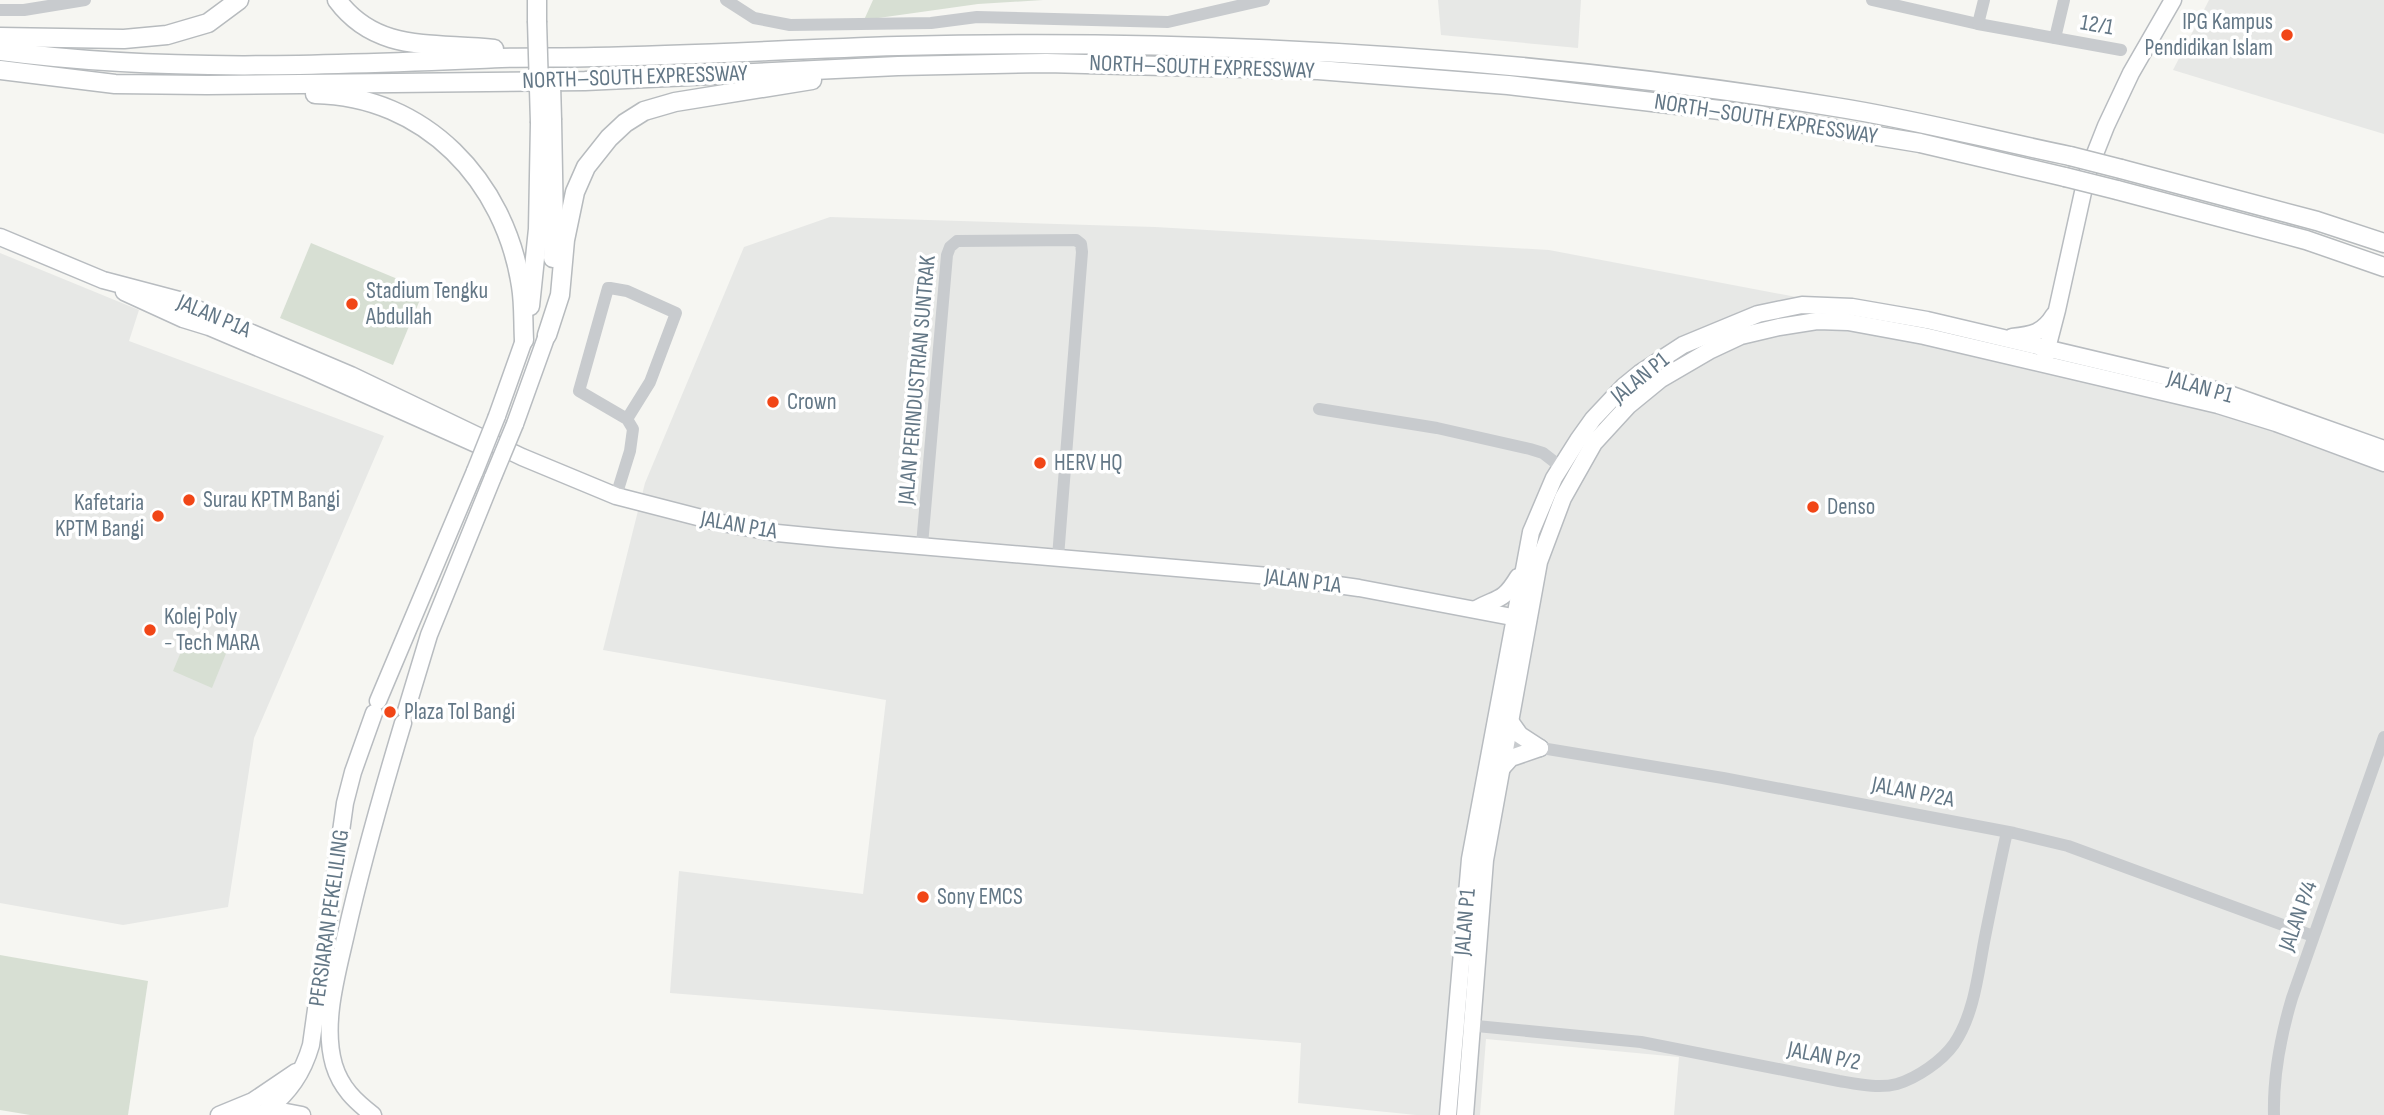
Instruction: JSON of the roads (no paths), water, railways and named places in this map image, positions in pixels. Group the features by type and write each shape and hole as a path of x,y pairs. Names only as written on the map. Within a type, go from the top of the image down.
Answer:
{"highway":[{"path":"0,37 124,39 167,35 208,23 239,0"},
{"path":"337,0 366,27 403,43 500,50 518,57"},
{"path":"537,0 543,21 546,121 554,226 547,335"},
{"path":"543,21 548,0"},
{"name":"NORTH–SOUTH EXPRESSWAY","path":"0,51 101,63 171,65 414,62 900,46 1082,44 1319,50 1498,65 1708,88 1841,108 2070,156 2317,221 2384,243"},
{"name":"NORTH–SOUTH EXPRESSWAY","path":"0,70 115,83 207,86 584,81 898,66 1118,63 1318,70 1508,85 1747,114 1920,143 2117,190 2306,240 2384,267"},
{"path":"547,335 560,295 565,240 580,178 596,150 625,123 644,111 675,102 898,66"},
{"path":"115,83 175,91 331,94 393,111 418,123 447,145 473,171 493,202 518,274 524,340"},
{"path":"524,340 531,302 546,121"}],"main road":[{"path":"2044,357 2087,174 2105,126 2173,0"},
{"name":"JALAN P1A","path":"0,237 103,279 172,314 294,363 469,442 522,457 615,496 717,522 777,533 1281,577 1359,588 1521,618"},
{"name":"JALAN P1","path":"1448,1115 1485,860 1502,768 1499,741 1510,721 1523,571 1531,532 1561,467 1593,419 1640,373 1683,345 1758,314 1802,305 1852,307 1927,320 1996,338 2044,357 2080,358 2172,378 2232,395 2384,449"},
{"path":"1996,338 2036,334 2044,329 2057,310"},
{"path":"2057,310 2058,328 2063,341 2080,358"},
{"name":"JALAN P1","path":"1465,1115 1463,1025 1470,859 1499,741 1509,648 1563,498 1594,443 1644,392 1678,368 1741,336 1817,321 1848,322 2044,357 2276,423 2384,463"},
{"name":"PERSIARAN PEKELILING","path":"373,1115 346,1090 331,1050 331,1015 341,958 361,873 429,635 515,424 547,335"},
{"name":"PERSIARAN PEKELILING","path":"266,1111 292,1086 305,1063 315,1023 345,803 352,772 376,707 497,416 524,340"},
{"path":"1474,610 1502,598 1523,571"},
{"path":"1474,610 1497,623 1504,643 1509,648"},
{"path":"1510,721 1520,735 1540,747"},
{"path":"1502,768 1511,758 1540,747"},
{"path":"219,1115 269,1092 305,1063"},
{"path":"247,1115 266,1111 302,1115"}],"street":[{"path":"0,10 24,10 85,0"},
{"path":"726,0 754,18 790,25 931,23 978,17 1168,22 1228,4 1264,0"},
{"name":"12/1","path":"1872,0 1901,3 1978,24 2121,50"},
{"path":"1978,24 1984,0"},
{"path":"2054,38 2064,0"},
{"name":"JALAN PERINDUSTRIAN SUNTRAK","path":"922,545 947,255 950,247 957,241 1076,240 1081,244 1082,252 1058,557"},
{"path":"615,496 633,429 627,419 579,391 608,288 636,294 676,313 650,382 627,419"},
{"path":"1319,410 1437,428 1530,449 1543,453 1561,467"},
{"name":"JALAN P/4","path":"2274,1115 2277,1064 2284,1023 2384,737"},
{"name":"JALAN P/2A","path":"1499,741 1723,778 2007,831 2068,846 2313,936"},
{"name":"JALAN P/2","path":"1463,1025 1641,1042 1867,1086 1896,1085 1919,1075 1942,1056 1953,1045 1966,1020 1977,983 2007,831"}],"place":[{"name":"IPG Kampus Pendidikan Islam","path":"2287,35"},
{"name":"Stadium Tengku Abdullah","path":"352,304"},
{"name":"Crown","path":"773,402"},
{"name":"HERV HQ","path":"1040,463"},
{"name":"Surau KPTM Bangi","path":"189,500"},
{"name":"Denso","path":"1813,507"},
{"name":"Kafetaria KPTM Bangi","path":"158,516"},
{"name":"Kolej Poly - Tech MARA","path":"150,630"},
{"name":"Plaza Tol Bangi","path":"390,712"},
{"name":"Sony EMCS","path":"923,897"}]}
